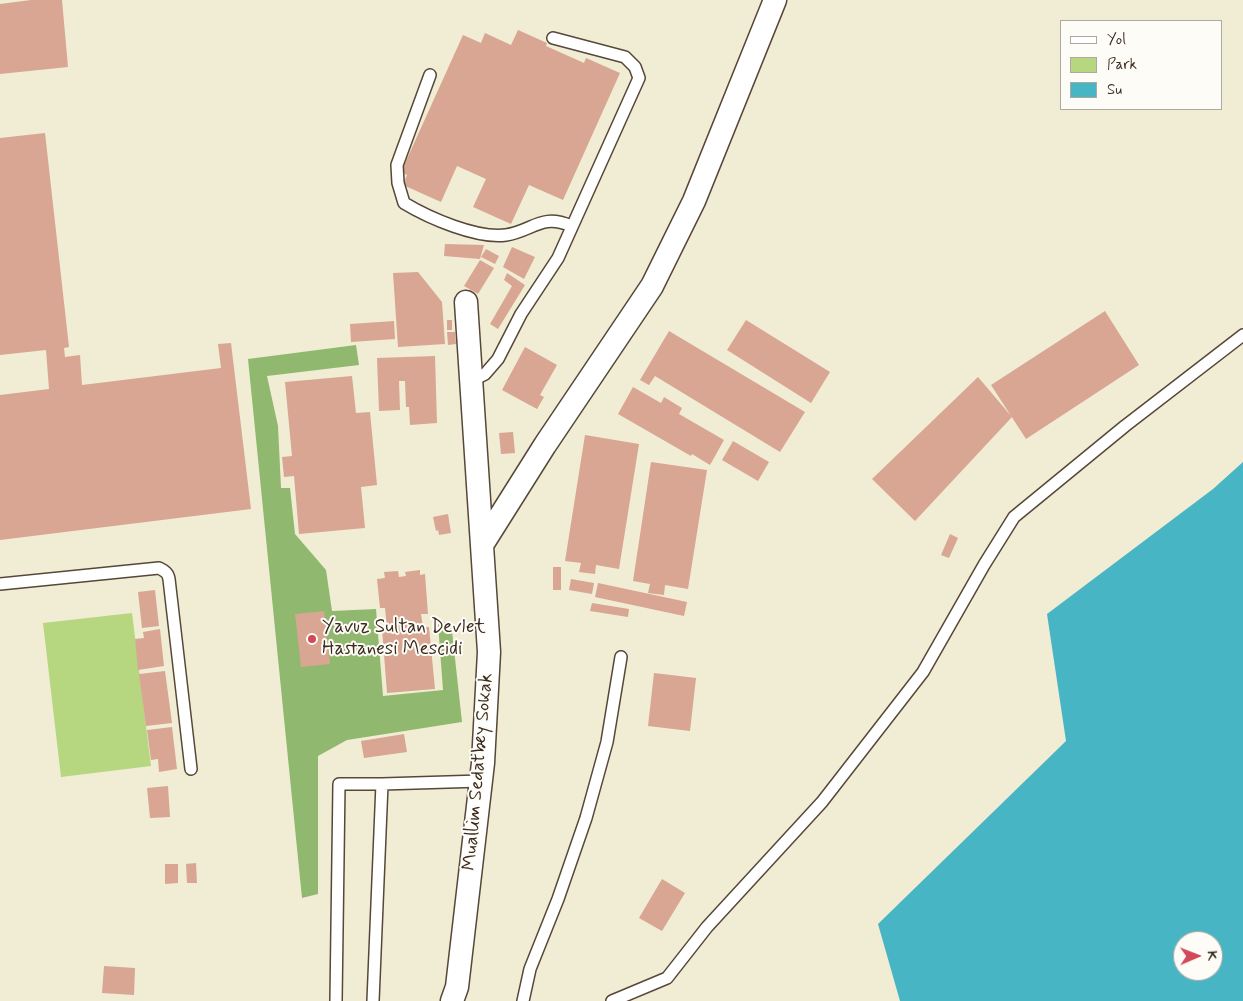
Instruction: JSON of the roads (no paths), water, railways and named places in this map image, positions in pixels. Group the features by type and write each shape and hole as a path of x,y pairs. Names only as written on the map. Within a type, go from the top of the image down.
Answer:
{"street":[{"path":"482,545 652,286 694,201 775,0"},
{"name":"Muallim Sedatbey Sokak","path":"452,1001 457,987 481,781 489,652 466,302"}],"lane":[{"path":"471,377 480,377 485,374 498,359 521,314 558,258 639,78 636,67 626,57 553,38"},
{"path":"430,75 397,165 398,183 404,203 420,213 444,222 478,234 492,236 519,232 536,224 551,220 571,226"},
{"path":"612,1001 667,978 707,927 822,802 923,672 984,565 1014,517 1125,426 1243,335"},
{"path":"0,584 159,568 164,570 168,574 169,579 191,769"},
{"path":"523,1001 530,969 558,899 586,818 607,742 622,657"},
{"path":"336,1001 339,784 481,781"},
{"path":"373,1001 382,784"}],"water":[{"path":"1243,462 1243,1001 900,1001 878,924 1066,741 1047,614 1213,489"}],"place":[{"name":"Yavuz Sultan Devlet Hastanesi Mescidi","path":"312,639"}]}
